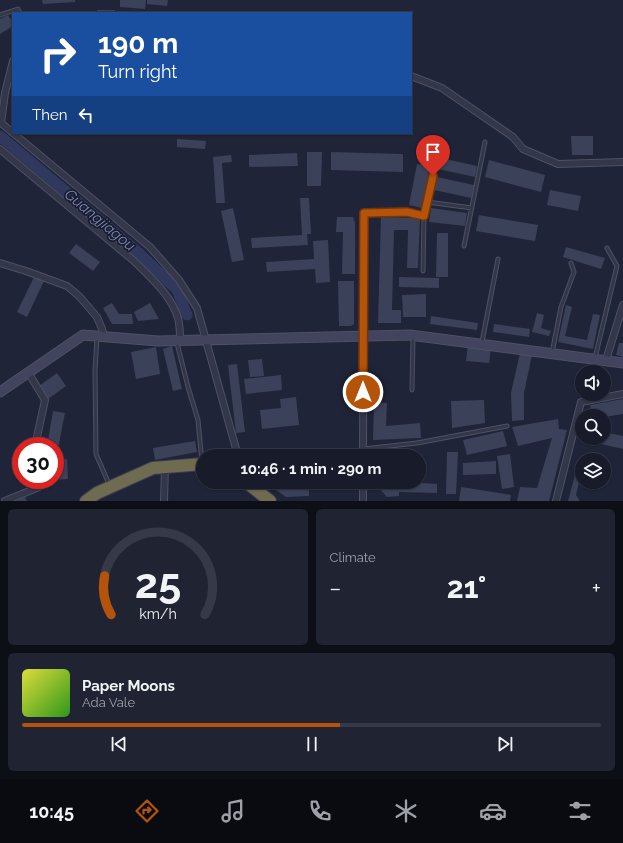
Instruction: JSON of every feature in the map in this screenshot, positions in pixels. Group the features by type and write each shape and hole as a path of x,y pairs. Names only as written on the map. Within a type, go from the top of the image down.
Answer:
{"highway":[{"path":"86,501 97,493 153,468 165,470 196,465"},
{"path":"255,489 270,501"}],"street":[{"path":"12,65 5,93 1,122 12,132"},
{"path":"412,76 442,88 508,133 524,149 558,164 623,162"},
{"path":"14,134 150,247 179,280 197,308 236,449"},
{"path":"0,149 134,260 169,298 178,318 178,341"},
{"path":"363,449 364,213"},
{"path":"0,264 26,270 67,286 83,300 97,317 102,329 100,337"},
{"path":"606,360 623,305"},
{"path":"0,392 83,335 158,341 178,341 363,335 413,335 595,358 623,363"},
{"path":"28,372 45,400 37,437"},
{"path":"556,501 581,402 623,394"},
{"path":"164,501 165,470"},
{"path":"5,501 34,489"},
{"path":"363,489 363,501"}],"lane":[{"path":"0,15 18,9 20,12"},
{"path":"464,246 485,142"},
{"path":"423,271 424,216 436,163"},
{"path":"427,202 472,208"},
{"path":"364,213 407,212 424,216"},
{"path":"595,358 616,266 607,248"},
{"path":"482,344 498,259"},
{"path":"552,353 561,307 574,272 570,263"},
{"path":"412,390 413,335"},
{"path":"100,337 95,371 96,454 110,487"},
{"path":"178,341 188,387 198,420 201,449"},
{"path":"363,449 417,443 507,426"}],"building":[{"path":"42,0 75,0 75,2 43,4"},
{"path":"120,0 146,0 145,9 120,7"},
{"path":"147,0 168,0 167,6 147,4"},
{"path":"97,10 115,10 115,12 97,12"},
{"path":"8,15 12,21 12,27 0,34 0,19"},
{"path":"571,136 593,136 593,155 572,155"},
{"path":"177,139 206,141 205,149 177,147"},
{"path":"307,152 322,152 321,186 307,186"},
{"path":"331,152 403,154 403,172 331,170"},
{"path":"297,153 298,166 249,167 249,155"},
{"path":"231,155 232,162 222,163 225,203 216,203 213,157"},
{"path":"441,158 477,166 475,177 438,169"},
{"path":"489,160 545,175 541,192 485,177"},
{"path":"417,164 430,166 422,208 409,205"},
{"path":"437,177 474,185 471,198 434,190"},
{"path":"550,190 581,196 578,211 547,205"},
{"path":"300,198 309,198 311,234 307,234 308,245 252,248 251,238 302,235"},
{"path":"233,208 244,260 232,262 221,211"},
{"path":"431,208 467,213 465,226 429,222"},
{"path":"479,215 538,225 535,241 476,231"},
{"path":"337,217 353,217 355,223 355,274 342,274 343,232 336,232"},
{"path":"381,217 420,218 418,268 407,268 408,230 394,230 392,310 401,310 401,323 378,323"},
{"path":"437,233 448,233 448,277 436,277"},
{"path":"328,240 330,282 316,283 315,269 267,272 266,262 314,259 313,241"},
{"path":"76,244 100,262 93,271 69,253"},
{"path":"566,247 605,258 601,269 563,257"},
{"path":"34,277 44,281 27,317 17,312"},
{"path":"399,277 439,278 439,288 399,287"},
{"path":"338,281 354,281 354,324 351,326 339,326"},
{"path":"426,294 426,317 403,317 402,295"},
{"path":"112,303 119,314 132,314 133,324 112,324 103,308"},
{"path":"150,303 159,319 138,321 134,312"},
{"path":"566,305 572,307 565,336 587,340 593,314 600,315 593,349 558,342"},
{"path":"537,313 544,315 541,328 551,331 549,336 532,332"},
{"path":"431,316 478,323 477,330 430,324"},
{"path":"494,324 530,329 529,337 493,332"},
{"path":"619,343 623,343 623,357 616,355"},
{"path":"468,345 491,348 489,363 466,361"},
{"path":"172,346 182,389 173,391 163,349"},
{"path":"156,347 160,374 136,379 131,352"},
{"path":"520,353 532,355 524,393 524,420 512,421 511,393"},
{"path":"262,359 264,376 250,377 248,360"},
{"path":"237,364 245,432 236,433 228,365"},
{"path":"57,373 66,386 48,399 39,386"},
{"path":"281,375 282,390 246,394 244,379"},
{"path":"296,397 299,425 262,429 260,410 281,408 280,399"},
{"path":"623,399 623,414 611,416 611,409 591,409 590,405"},
{"path":"484,400 485,423 452,428 451,401"},
{"path":"374,402 387,403 386,426 420,423 421,438 373,440"},
{"path":"53,411 65,413 60,437 49,437"},
{"path":"558,419 559,429 567,430 549,501 517,501 520,487 537,488 552,438 518,446 512,427"},
{"path":"503,431 507,446 467,455 463,440"},
{"path":"611,433 623,436 623,449 606,445 611,445"},
{"path":"195,441 196,449 196,452 155,460 153,448"},
{"path":"322,448 357,448 357,449"},
{"path":"447,452 458,452 456,494 446,494"},
{"path":"510,454 514,487 502,489 497,456"},
{"path":"64,459 67,459 68,479 64,479"},
{"path":"496,461 496,474 463,475 463,463"},
{"path":"575,475 575,489 577,489 576,495 580,501 568,501"},
{"path":"426,483 437,484 437,493 399,492 399,496 387,497 380,489 426,489"},
{"path":"461,487 511,495 510,501 459,501"},
{"path":"275,489 309,489 309,496 286,497"},
{"path":"25,497 27,501 15,501"}],"waterway":[{"name":"Guangjiagou","path":"0,136 139,253 177,290 187,315"}],"route":[{"path":"363,392 364,213 407,212 424,216 433,176"}]}
